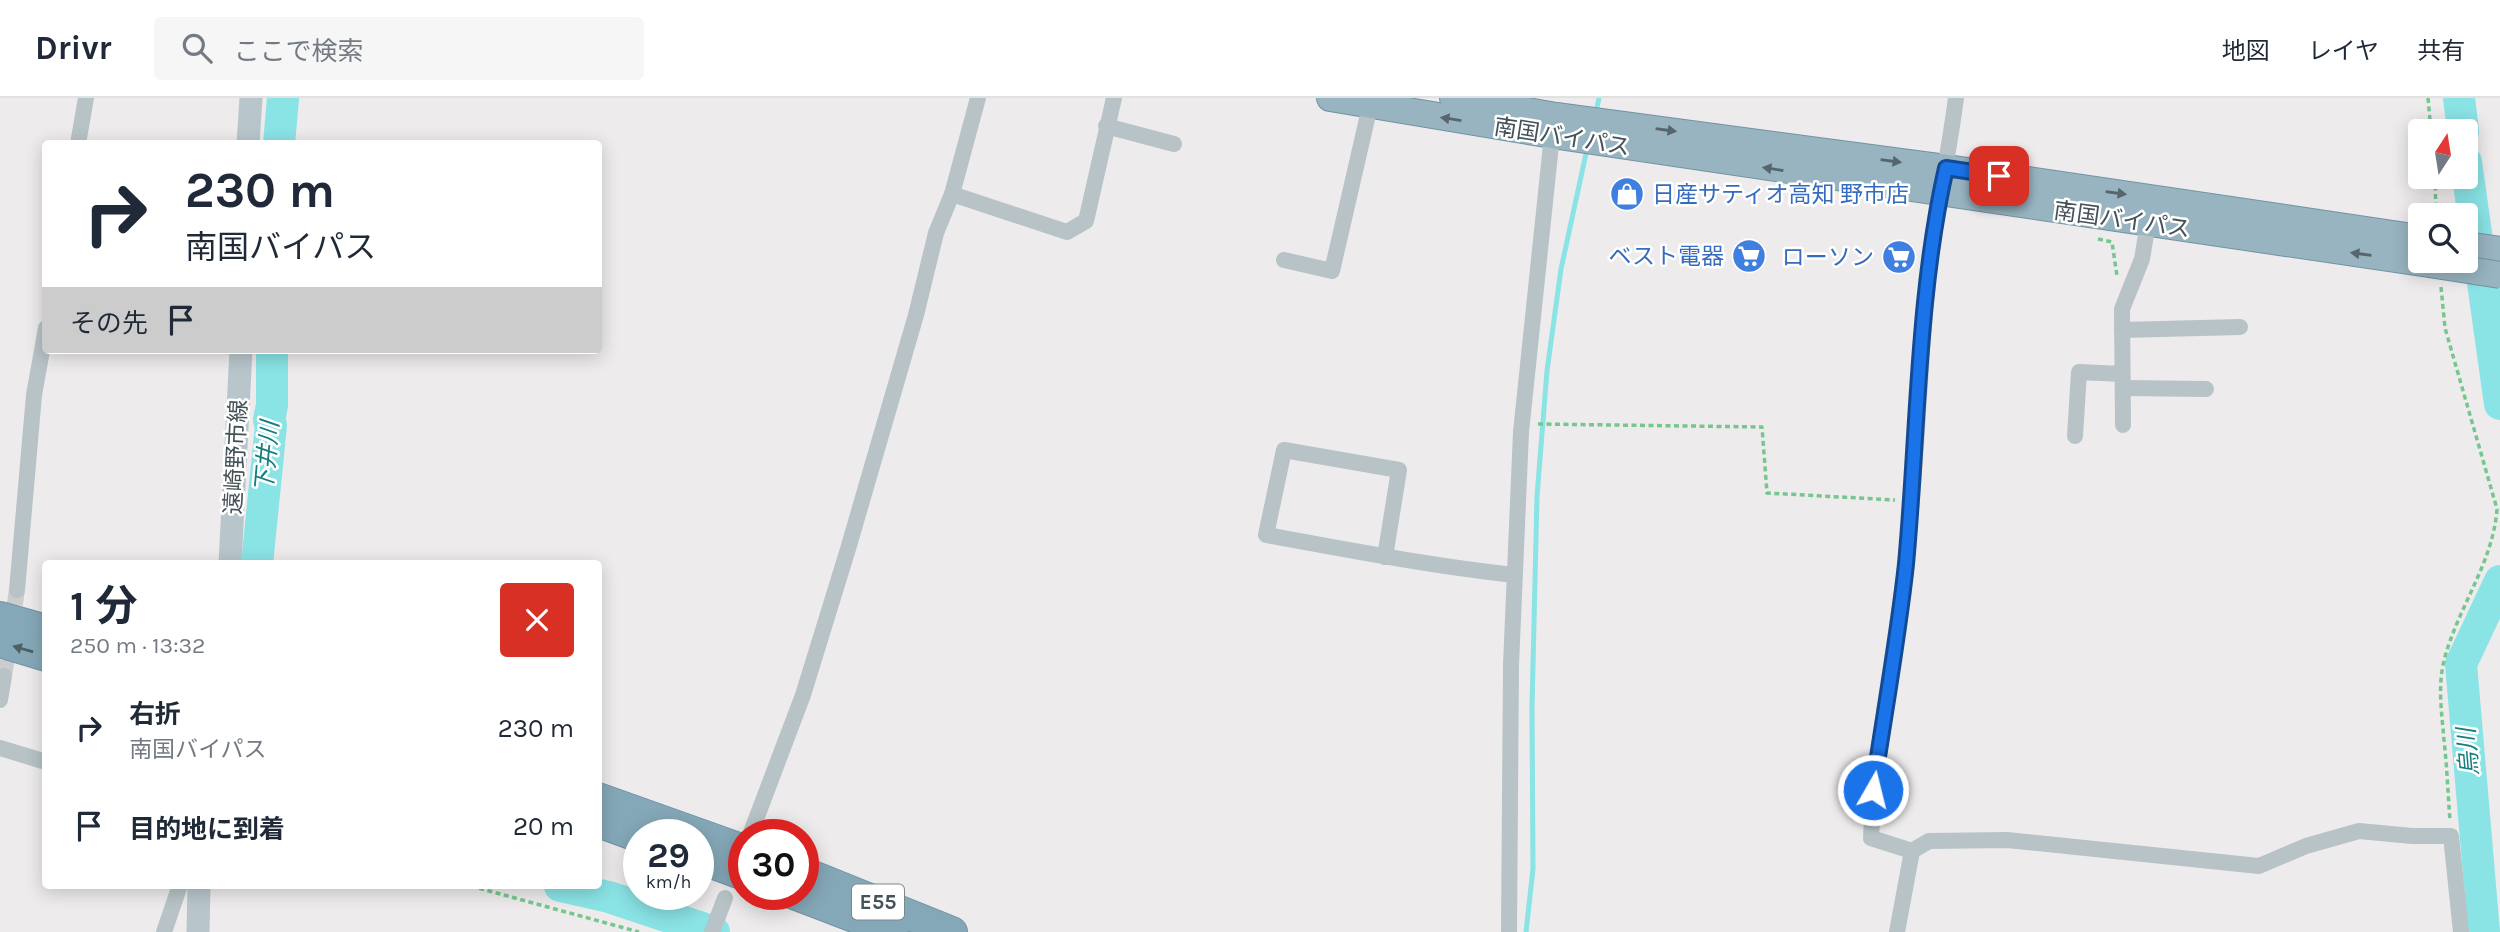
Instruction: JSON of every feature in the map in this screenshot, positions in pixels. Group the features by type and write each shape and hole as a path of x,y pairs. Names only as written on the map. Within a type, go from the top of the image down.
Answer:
{"highway":[{"name":"南国バイパス","path":"1330,98 1552,135 2408,237"},
{"name":"南国バイパス","path":"1453,98 1943,181 2148,223 2408,268"},
{"path":"2478,247 2500,250"},
{"name":"南国バイパス","path":"2435,273 2500,275"},
{"path":"0,617 42,629"},
{"path":"0,642 42,655"},
{"path":"602,799 728,844"},
{"path":"602,823 623,831"},
{"name":"E55","path":"819,878 952,932"},
{"name":"E55","path":"819,904 893,932"}],"main road":[{"path":"248,140 251,98"},
{"name":"遠崎野市線","path":"230,560 241,354"},
{"path":"189,889 198,932"}],"street":[{"path":"79,140 86,98"},
{"path":"756,819 803,695 848,549 916,315 936,233 952,194 978,98"},
{"path":"952,194 1067,232 1086,221 1114,98"},
{"path":"1956,98 1927,283 1906,566 1873,790 1871,838 1912,850 1929,841 2007,840 2259,866 2306,846 2359,831 2412,836 2451,836 2461,932"},
{"path":"1284,260 1332,271 1370,106"},
{"path":"1107,126 1174,144"},
{"path":"1509,932 1511,665 1522,424 1552,135"},
{"path":"2123,425 2122,309 2142,259 2148,223"},
{"path":"2122,331 2240,327"},
{"path":"17,590 34,395 42,350"},
{"path":"2075,436 2079,372 2122,381 2206,389"},
{"path":"1385,556 1399,470 1284,450 1266,535 1455,569 1514,575"},
{"path":"0,701 4,676"},
{"path":"0,748 42,761"},
{"path":"1897,932 1912,850"},
{"path":"164,932 188,889"},
{"path":"712,932 724,898"}],"path":[{"path":"2428,98 2430,119"},
{"path":"2085,237 2112,242 2122,309"},
{"path":"2435,273 2445,328 2497,509 2496,530 2455,625 2443,666 2440,690 2451,836"},
{"path":"1522,424 1762,427 1766,493 1911,501"},
{"path":"482,889 639,932"}],"waterway":[{"name":"下井川","path":"279,140 283,98"},
{"path":"1596,112 1599,98"},
{"name":"烏川","path":"2459,98 2462,119"},
{"path":"1526,932 1533,869 1532,707 1537,496 1547,371 1561,269 1587,149"},
{"name":"烏川","path":"2470,189 2500,404"},
{"name":"下井川","path":"257,560 271,425 272,354"},
{"name":"烏川","path":"2484,932 2461,664 2500,581"},
{"name":"下井川","path":"573,889 609,897 714,932"}],"tunnel":[{"path":"4,676 17,590"}],"place":[{"name":"日産サティオ高知 野市店","path":"1627,194"},
{"name":"ベスト電器","path":"1749,256"},
{"name":"ローソン","path":"1899,257"}],"route":[{"path":"1873,790 1906,566 1927,283 1937,208 1946,168 1999,176"}]}
